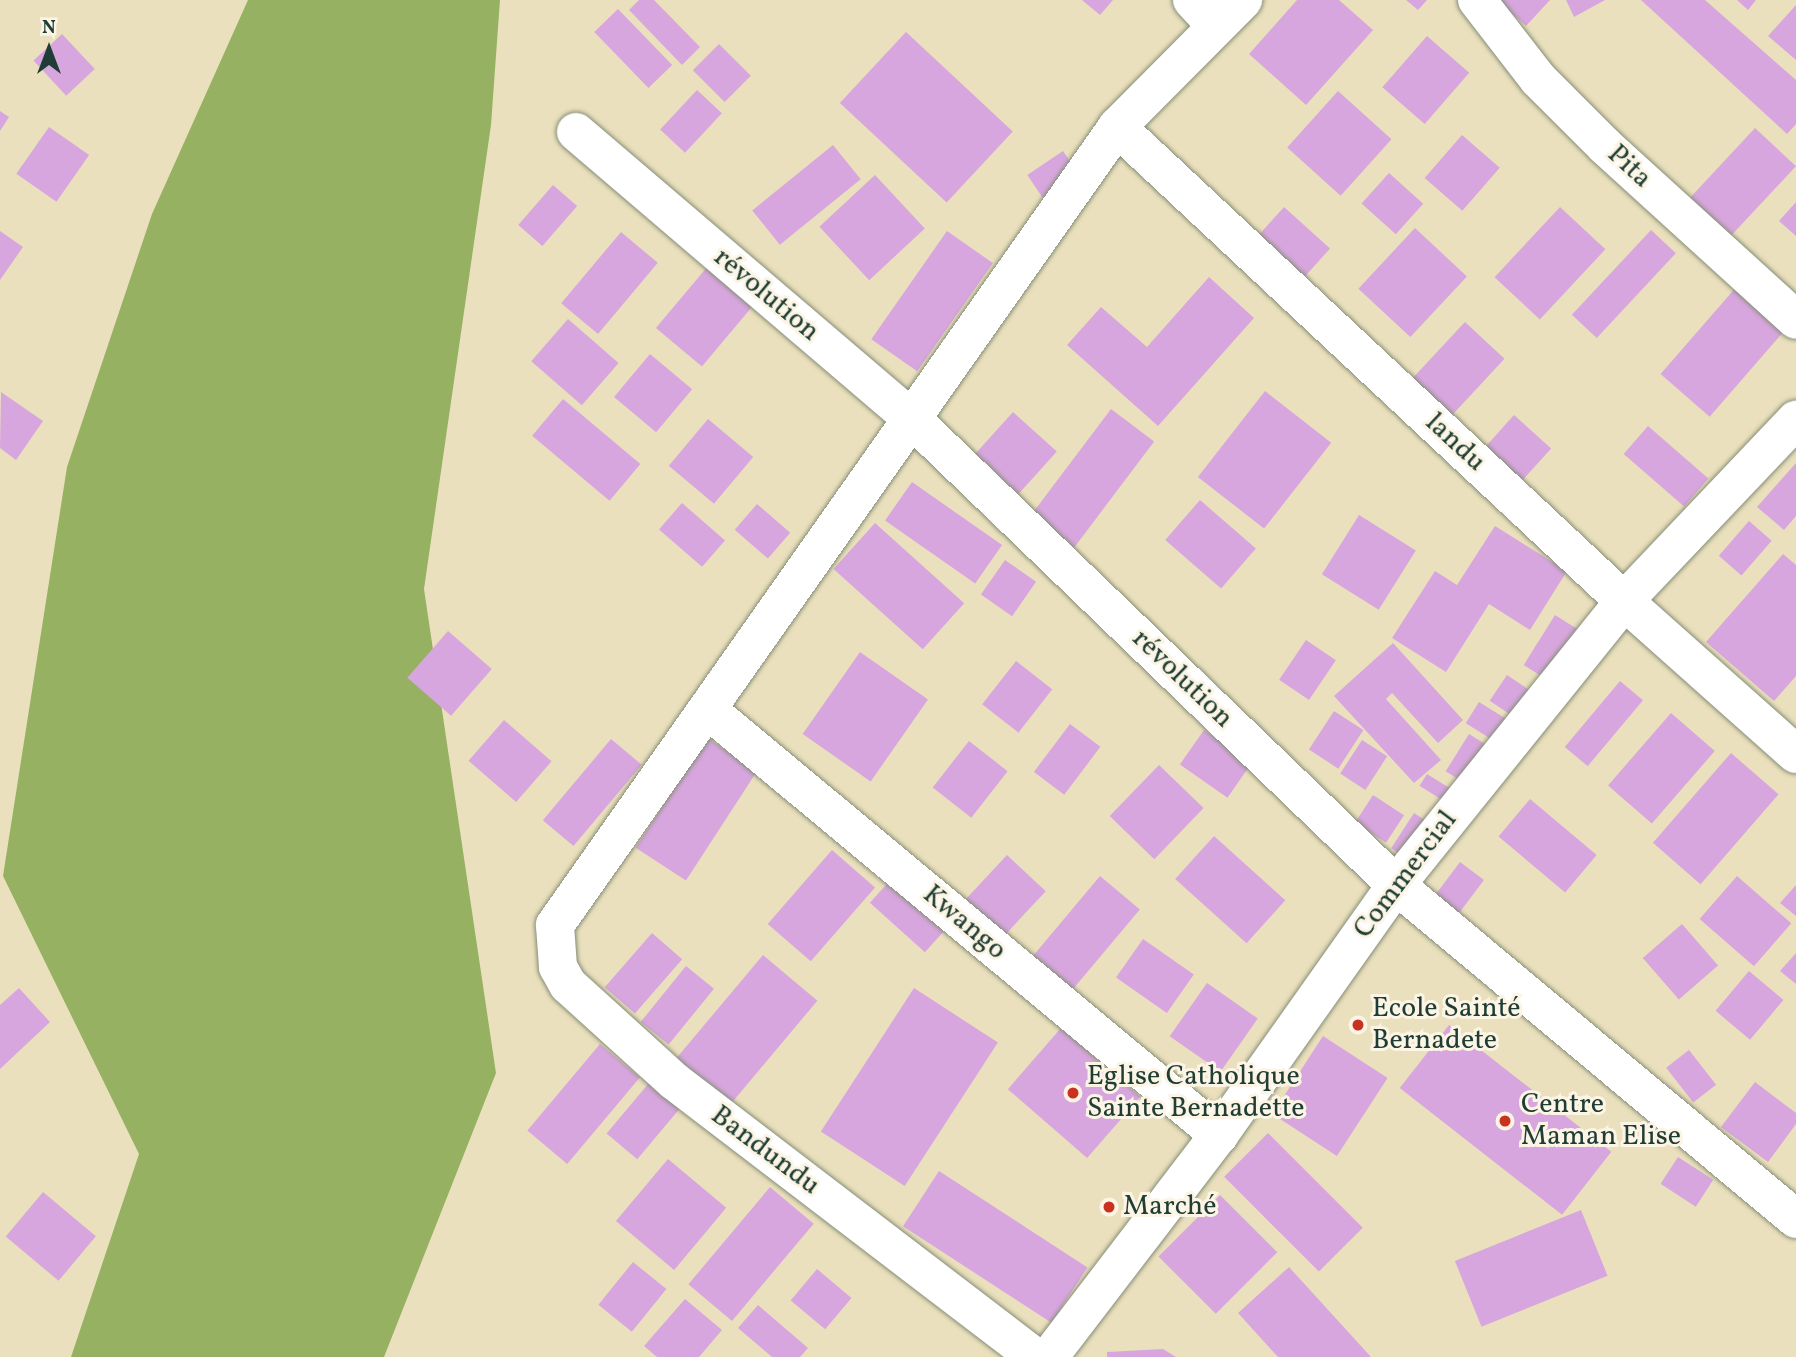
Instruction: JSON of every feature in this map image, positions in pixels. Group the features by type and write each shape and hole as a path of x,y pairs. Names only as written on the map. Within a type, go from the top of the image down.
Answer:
{"street":[{"path":"708,710 1117,127 1203,13 1243,0"},
{"name":"Pita","path":"1477,0 1538,79 1595,136 1796,320"},
{"name":"landu","path":"1117,127 1624,601 1796,754"},
{"name":"révolution","path":"576,132 913,420 1396,885 1796,1219"},
{"name":"Commercial","path":"1049,1357 1219,1135 1396,885 1624,601 1796,420"},
{"name":"Bandundu","path":"708,710 564,908 555,925 555,951 568,985 674,1081 1035,1357"},
{"name":"Kwango","path":"708,710 1219,1135"}],"green space":[{"path":"248,0 500,0 491,125 424,589 496,1073 384,1357 71,1357 139,1154 3,876 67,467 152,214"}],"building":[{"path":"639,0 654,0 700,47 682,65 629,10"},
{"path":"1082,0 1113,0 1100,15"},
{"path":"1297,0 1339,0 1373,30 1306,105 1249,54"},
{"path":"1406,0 1427,0 1418,10"},
{"path":"1497,0 1550,0 1526,26"},
{"path":"1566,0 1605,0 1574,17"},
{"path":"1641,0 1705,0 1796,80 1796,124 1787,134"},
{"path":"1737,0 1756,0 1748,10"},
{"path":"1796,5 1796,60 1768,36"},
{"path":"618,9 672,65 648,88 594,32"},
{"path":"906,32 1013,132 947,203 840,103"},
{"path":"62,34 95,69 66,96 33,61"},
{"path":"1427,36 1469,73 1425,124 1382,87"},
{"path":"719,44 751,76 725,102 693,70"},
{"path":"697,90 722,113 685,153 660,129"},
{"path":"1338,91 1392,139 1341,196 1287,147"},
{"path":"0,111 9,117 0,131"},
{"path":"49,127 89,155 56,202 16,174"},
{"path":"1755,128 1796,166 1728,239 1687,200"},
{"path":"1462,135 1500,168 1462,211 1425,178"},
{"path":"833,145 861,179 780,245 752,210"},
{"path":"1063,151 1078,173 1042,197 1027,175"},
{"path":"1389,173 1423,204 1396,234 1362,203"},
{"path":"875,175 925,228 869,280 819,227"},
{"path":"553,185 577,206 542,246 518,225"},
{"path":"1796,202 1796,236 1779,221"},
{"path":"1284,207 1330,248 1299,283 1253,241"},
{"path":"1560,207 1605,249 1540,319 1495,277"},
{"path":"1415,228 1467,276 1410,337 1358,289"},
{"path":"1651,230 1676,253 1597,338 1572,315"},
{"path":"0,231 23,247 0,280"},
{"path":"947,231 993,263 917,371 871,339"},
{"path":"621,232 658,263 598,334 561,303"},
{"path":"708,266 754,305 702,367 656,328"},
{"path":"1209,277 1254,318 1158,426 1067,345 1101,307 1147,347"},
{"path":"1738,285 1787,328 1710,417 1661,374"},
{"path":"568,319 619,363 582,405 531,361"},
{"path":"1465,322 1504,359 1452,415 1412,378"},
{"path":"650,354 692,389 656,432 614,397"},
{"path":"1265,391 1331,443 1264,529 1198,477"},
{"path":"1,392 43,421 16,460 0,448"},
{"path":"563,399 640,464 610,501 532,436"},
{"path":"1111,409 1154,441 1073,549 1030,516"},
{"path":"1013,412 1057,451 1016,497 972,457"},
{"path":"1514,415 1551,448 1516,487 1479,454"},
{"path":"708,419 753,457 714,504 669,466"},
{"path":"1648,426 1708,478 1684,506 1624,454"},
{"path":"1796,463 1796,516 1784,530 1757,507"},
{"path":"912,482 1002,545 975,584 885,521"},
{"path":"1200,500 1256,549 1221,589 1165,540"},
{"path":"682,503 725,540 702,567 659,529"},
{"path":"757,504 790,533 768,559 735,530"},
{"path":"1359,515 1416,551 1379,610 1322,574"},
{"path":"1749,521 1772,541 1741,575 1719,556"},
{"path":"875,523 964,603 923,649 834,569"},
{"path":"1495,526 1567,571 1530,630 1489,604 1446,672 1392,638 1435,571 1457,585"},
{"path":"1783,554 1796,565 1796,676 1774,701 1706,642"},
{"path":"1005,560 1036,582 1012,616 981,594"},
{"path":"1555,615 1581,631 1550,681 1524,665"},
{"path":"448,631 492,669 451,716 407,678"},
{"path":"1306,640 1336,660 1309,700 1279,680"},
{"path":"1393,643 1463,720 1438,743 1392,693 1386,699 1441,760 1414,783 1334,696"},
{"path":"860,652 928,700 871,782 803,734"},
{"path":"1016,661 1052,689 1018,733 982,704"},
{"path":"1507,675 1534,693 1516,719 1490,701"},
{"path":"1620,681 1643,700 1588,766 1565,747"},
{"path":"1479,702 1510,721 1496,742 1466,723"},
{"path":"1334,711 1363,730 1338,769 1309,750"},
{"path":"1671,713 1715,751 1652,824 1608,785"},
{"path":"504,720 552,761 516,802 469,761"},
{"path":"1070,724 1100,747 1064,795 1034,772"},
{"path":"1204,730 1252,763 1227,798 1180,764"},
{"path":"1469,734 1490,747 1467,785 1446,771"},
{"path":"707,738 757,771 686,881 636,848"},
{"path":"611,739 642,765 574,846 543,820"},
{"path":"1362,740 1387,756 1365,790 1340,774"},
{"path":"969,741 1008,771 971,818 933,787"},
{"path":"1731,753 1779,794 1700,884 1653,843"},
{"path":"1159,765 1204,808 1154,859 1110,816"},
{"path":"1427,774 1458,793 1450,805 1420,786"},
{"path":"1373,795 1404,815 1386,843 1355,823"},
{"path":"1530,799 1597,855 1565,892 1499,837"},
{"path":"1414,813 1431,824 1408,859 1391,848"},
{"path":"1214,836 1285,900 1247,943 1175,879"},
{"path":"832,850 875,887 811,961 768,924"},
{"path":"1007,855 1046,891 1000,940 961,904"},
{"path":"1460,862 1484,880 1454,919 1431,901"},
{"path":"894,876 949,926 925,952 870,903"},
{"path":"1100,876 1140,909 1065,999 1025,966"},
{"path":"1737,876 1791,923 1754,966 1700,919"},
{"path":"1796,885 1796,916 1780,903"},
{"path":"1682,924 1718,966 1679,1000 1643,958"},
{"path":"652,933 682,959 635,1014 605,987"},
{"path":"1143,939 1194,975 1167,1013 1116,978"},
{"path":"1796,953 1796,984 1780,971"},
{"path":"763,955 817,1001 725,1110 671,1065"},
{"path":"686,966 714,989 669,1045 641,1022"},
{"path":"1749,971 1783,1000 1750,1040 1716,1011"},
{"path":"1207,983 1258,1019 1221,1072 1170,1036"},
{"path":"19,988 50,1022 0,1069 0,1005"},
{"path":"914,988 998,1042 905,1186 821,1131"},
{"name":"Centre Maman Elise","path":"1449,1025 1611,1152 1562,1215 1400,1088"},
{"name":"Eglise Catholique Sainte Bernadette","path":"1061,1028 1140,1097 1087,1158 1008,1089"},
{"path":"1323,1036 1388,1078 1337,1156 1272,1114"},
{"path":"600,1044 640,1077 567,1164 527,1131"},
{"path":"1689,1050 1716,1085 1693,1103 1666,1068"},
{"path":"1755,1082 1796,1113 1796,1124 1768,1162 1721,1127"},
{"path":"649,1083 680,1109 637,1159 607,1134"},
{"path":"1268,1133 1363,1228 1319,1272 1224,1177"},
{"path":"1678,1157 1713,1180 1696,1207 1661,1184"},
{"path":"668,1159 726,1208 674,1270 616,1221"},
{"path":"939,1171 1087,1267 1051,1323 903,1226"},
{"path":"770,1187 814,1224 732,1321 688,1284"},
{"path":"43,1192 96,1236 59,1281 6,1236"},
{"path":"1220,1195 1277,1252 1216,1314 1158,1257"},
{"path":"1581,1210 1608,1276 1482,1327 1455,1261"},
{"path":"633,1262 666,1289 632,1332 598,1305"},
{"path":"1289,1267 1371,1357 1278,1357 1238,1313"},
{"path":"817,1269 851,1298 825,1329 791,1300"},
{"path":"685,1299 722,1330 699,1357 657,1357 644,1346"},
{"path":"758,1305 808,1348 800,1357 772,1357 738,1328"},
{"path":"1163,1349 1176,1357 1107,1357 1107,1352"}],"place":[{"name":"Ecole Sainté Bernadete","path":"1358,1025"},
{"name":"Eglise Catholique Sainte Bernadette","path":"1073,1093"},
{"name":"Centre Maman Elise","path":"1505,1121"},
{"name":"Marché","path":"1109,1207"}]}
